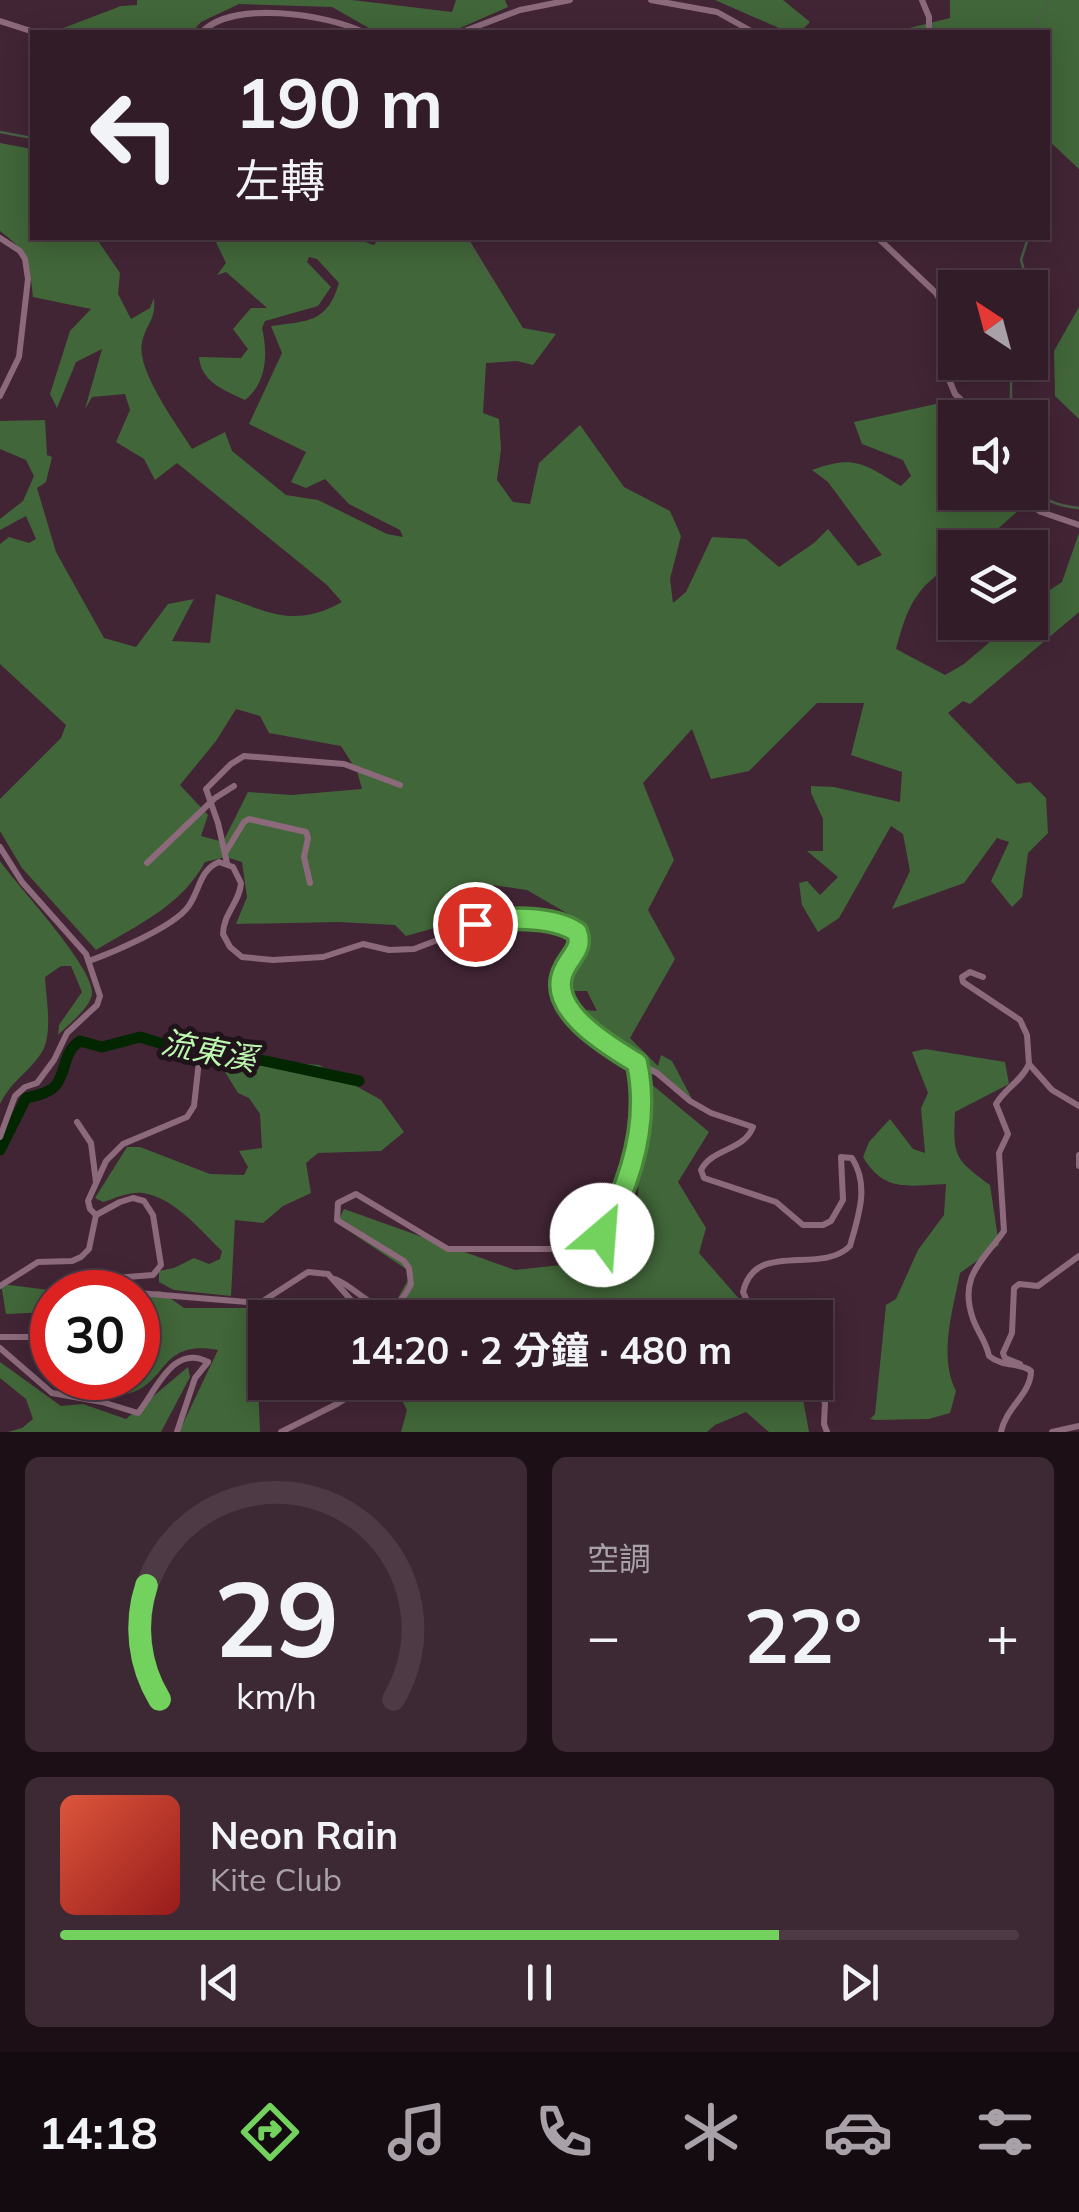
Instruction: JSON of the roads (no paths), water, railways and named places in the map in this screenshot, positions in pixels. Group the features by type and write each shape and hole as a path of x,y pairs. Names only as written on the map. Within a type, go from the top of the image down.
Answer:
{"street":[{"path":"467,30 520,10 570,0"},
{"path":"651,0 716,12 749,30"},
{"path":"922,0 930,18 930,30"},
{"path":"204,30 218,18 262,11 324,18 357,30"},
{"path":"0,21 30,31"},
{"path":"0,238 20,251 28,279 19,357 0,396"},
{"path":"880,240 936,293 943,305 948,377 961,400"},
{"path":"1038,510 1079,525"},
{"path":"227,864 206,789 230,764 244,756 344,764 400,785"},
{"path":"146,863 209,803 234,786"},
{"path":"225,854 249,820 306,832 304,858 310,883"},
{"path":"0,846 22,882 89,961 96,976 99,1000 67,1033 37,1083 14,1096 0,1137"},
{"path":"89,961 119,950 180,914 190,905 207,868 218,862 237,871 242,883 225,919 223,934 235,953 249,960 323,957 363,944 389,950 414,949 482,922 542,921 572,928 580,942 562,978 568,1009 585,1027 657,1073 706,1111 752,1126 754,1131 743,1144 705,1162 701,1174 704,1178 776,1202 802,1225 824,1225 835,1216 843,1200 840,1159 844,1156 856,1163 862,1191 850,1246 839,1256 770,1262 754,1270 743,1292 746,1300"},
{"path":"983,977 970,972 962,978 1020,1020 1027,1035 1029,1064 1022,1079 996,1104 1008,1134 999,1154 1004,1231 978,1260 970,1288 972,1318 984,1336 989,1356 1006,1366 1021,1365"},
{"path":"96,1215 88,1201 106,1162 123,1144 187,1117 194,1106 199,1061"},
{"path":"160,1296 260,1303 308,1272 328,1274 374,1305 390,1305 400,1300 412,1284 404,1261 337,1220 338,1203 356,1194 448,1250 583,1250 598,1244 621,1200 636,1156 640,1112 637,1063"},
{"path":"1029,1064 1052,1090 1079,1106"},
{"path":"77,1122 91,1143 96,1183"},
{"path":"1079,1155 1079,1166"},
{"path":"96,1215 133,1198 144,1201 154,1215 161,1265 157,1270"},
{"path":"0,1286 38,1262 82,1257 88,1249 96,1215"},
{"path":"1001,1432 1006,1412 1030,1382 1031,1371 1005,1358 1003,1353 1012,1333 1014,1288 1018,1284 1038,1286 1079,1256"},
{"path":"335,1279 349,1300"},
{"path":"0,1337 30,1337"},
{"path":"0,1348 52,1393 138,1413 176,1362 187,1356 198,1357 208,1362 195,1378 177,1432"},
{"path":"282,1432 342,1400"},
{"path":"824,1400 828,1432"},
{"path":"1052,1432 1079,1426"}],"waterway":[{"path":"1033,30 1049,0"},
{"path":"0,132 30,138"},
{"path":"467,240 492,283"},
{"path":"1024,270 1021,260 1027,240"},
{"path":"1011,400 1012,380"},
{"path":"1048,500 1079,508"},
{"name":"流東溪","path":"0,1150 26,1098 56,1085 71,1050 80,1041 102,1047 140,1037 359,1081"}]}
